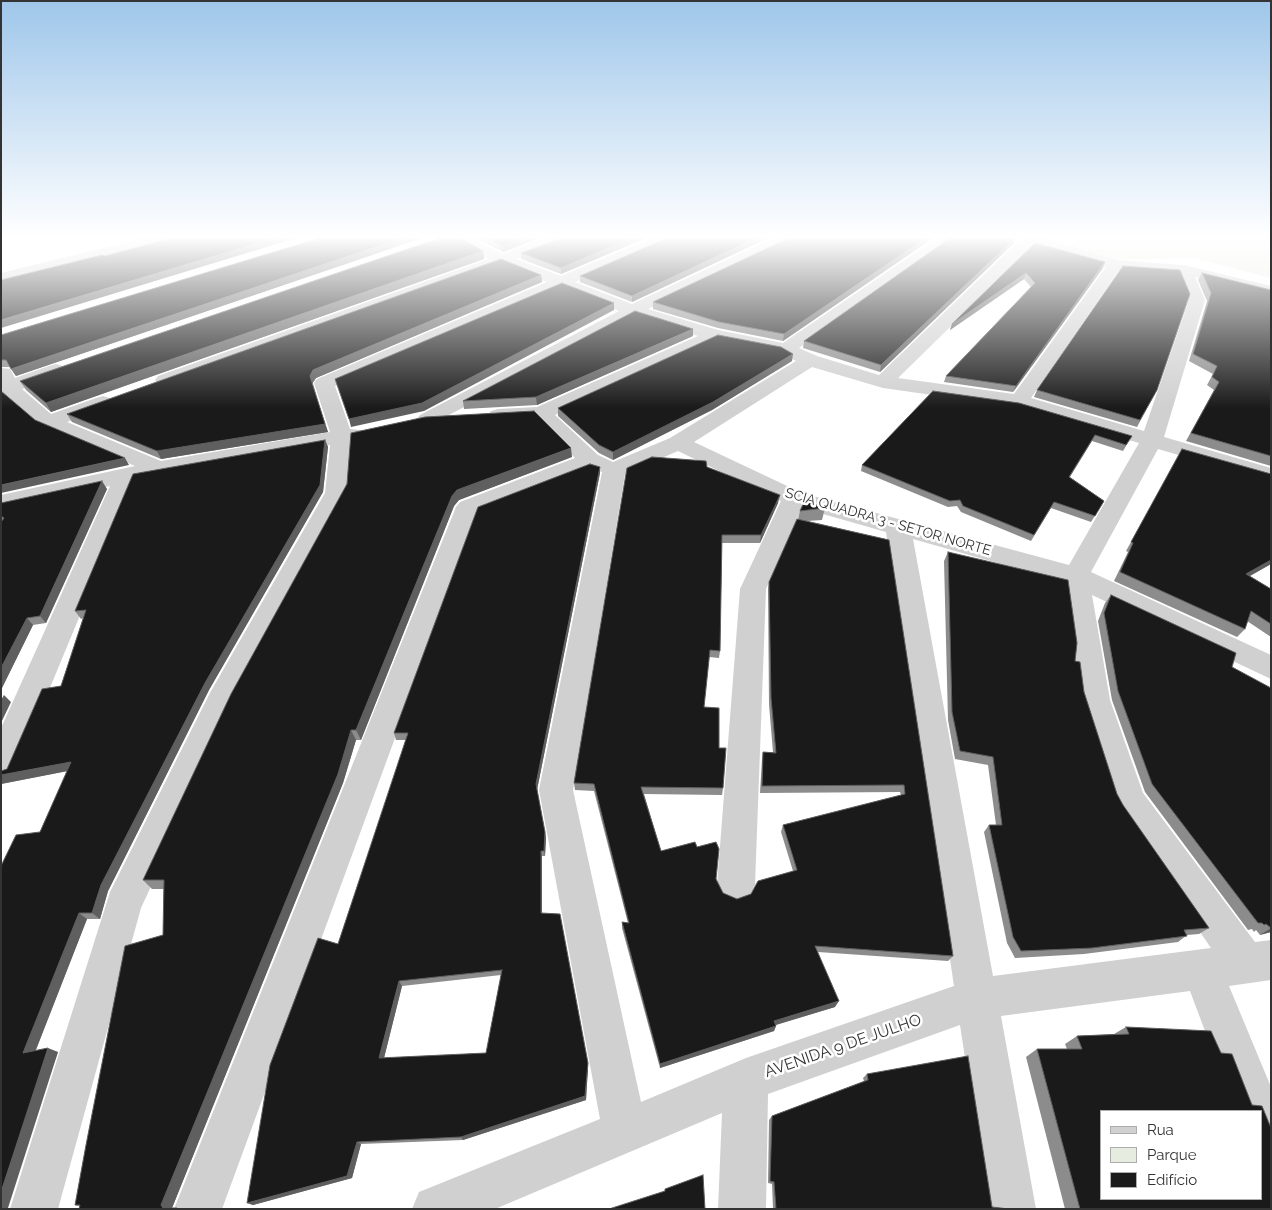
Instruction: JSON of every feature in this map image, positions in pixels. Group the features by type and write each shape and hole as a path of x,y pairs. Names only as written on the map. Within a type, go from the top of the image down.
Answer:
{"street":[{"path":"150,385 403,294"},
{"path":"34,1209 123,905 222,700 337,493 356,434 324,383 535,294"},
{"path":"595,294 633,310 714,335 786,349 810,360 883,382 1019,401 1271,475"},
{"path":"666,294 418,421 541,413 714,335"},
{"path":"786,349 865,294"},
{"path":"883,382 973,294"},
{"path":"1019,401 1095,294"},
{"path":"1195,294 1197,300 1152,440 1076,576 1095,700 1129,801 1258,961"},
{"path":"198,1209 461,521 468,507 678,443 810,360"},
{"path":"4,378 73,364"},
{"path":"4,378 48,422 159,468"},
{"path":"48,422 122,395"},
{"path":"541,413 602,465"},
{"path":"1,503 159,468 356,434"},
{"name":"SCIA QUADRA 3 - SETOR NORTE","path":"678,443 794,498 1076,576 1271,668"},
{"path":"602,465 556,790 625,1132"},
{"path":"1,765 126,476"},
{"path":"736,885 753,589 794,498"},
{"path":"898,526 1012,1209"},
{"name":"AVENIDA 9 DE JULHO","path":"442,1208 746,1080 976,999 1258,961"},
{"path":"1202,969 1258,1110"},
{"path":"742,1209 746,1080"},
{"path":"1262,1120 1271,1142"}],"building":[{"path":"1,294 86,294 1,320"},
{"path":"134,294 234,294 11,369 6,360 1,360 1,335"},
{"path":"274,294 358,294 46,403 20,381"},
{"path":"402,294 494,294 313,370 310,376 325,424 157,451 67,414"},
{"path":"535,294 592,294 614,303 422,403 349,419 335,379"},
{"path":"669,294 842,294 784,334 719,322 653,302"},
{"path":"870,294 955,294 881,365 804,341"},
{"path":"982,294 995,294 952,324"},
{"path":"1024,294 1082,294 1016,386 946,376"},
{"path":"1103,294 1190,294 1157,390 1140,420 1037,390"},
{"path":"1211,294 1271,294 1271,456 1191,433 1219,382 1212,377 1217,366 1193,354"},
{"path":"635,311 693,329 536,397 463,401"},
{"path":"718,335 781,347 793,354 713,402 613,452 599,445 558,408"},
{"path":"1,391 35,420 125,458 1,485"},
{"path":"933,391 1019,403 1132,436 1126,445 1095,435 1069,477 1104,501 1095,516 1054,502 1034,535 963,506 960,500 950,501 862,465"},
{"path":"534,411 571,448 457,490 452,496 356,730 351,730 338,774 161,1205 163,1208 177,1209 79,1209 80,1205 75,1205 125,946 163,935 164,880 143,880 231,694 347,484 351,433 425,417"},
{"path":"325,440 320,485 205,683 101,885 92,913 79,913 23,1053 48,1048 1,1192 1,866 16,835 40,832 71,762 1,775 1,771 7,769 42,689 61,686 86,610 75,611 133,474"},
{"path":"1182,449 1271,474 1271,560 1246,574 1271,589 1271,624 1251,611 1245,629 1120,572 1133,543 1131,542"},
{"path":"652,457 706,461 707,467 780,495 761,535 722,535 720,651 710,650 704,707 719,708 719,748 726,748 723,788 641,787 661,851 695,842 697,847 716,842 719,849 716,879 723,893 737,899 751,894 758,881 797,870 783,825 905,794 904,785 762,786 763,752 776,753 771,698 769,582 797,519 889,540 953,956 815,946 839,1001 774,1021 776,1026 660,1064 622,922 629,923 594,784 574,783 627,468"},
{"path":"590,464 600,467 536,784 545,832 544,851 541,851 541,913 560,914 588,1063 585,1096 461,1137 357,1142 347,1176 247,1203 270,1065 318,938 338,944 408,733 394,733 478,507","holes":["502,970 486,1053 379,1058 399,981"]},
{"path":"102,481 40,616 27,618 1,668 1,522 4,518 1,516 1,503"},
{"path":"805,500 825,508 800,511"},
{"path":"948,552 1068,580 1077,643 1075,661 1080,662 1084,692 1117,794 1209,928 1184,930 1187,936 1092,948 1021,951 1013,937 989,825 1002,825 993,757 960,751 952,712"},
{"path":"1111,595 1236,653 1232,667 1271,688 1271,928 1266,924 1258,923 1152,784 1118,691 1104,613"},
{"path":"1126,1027 1211,1031 1221,1053 1232,1054 1252,1105 1262,1106 1271,1128 1271,1209 1080,1209 1037,1049 1082,1049 1077,1036 1129,1034"},
{"path":"968,1056 992,1207 1009,1209 776,1209 774,1182 770,1181 772,1116 868,1080 867,1074"},
{"path":"703,1175 705,1209 609,1209 665,1191 665,1189"}]}
